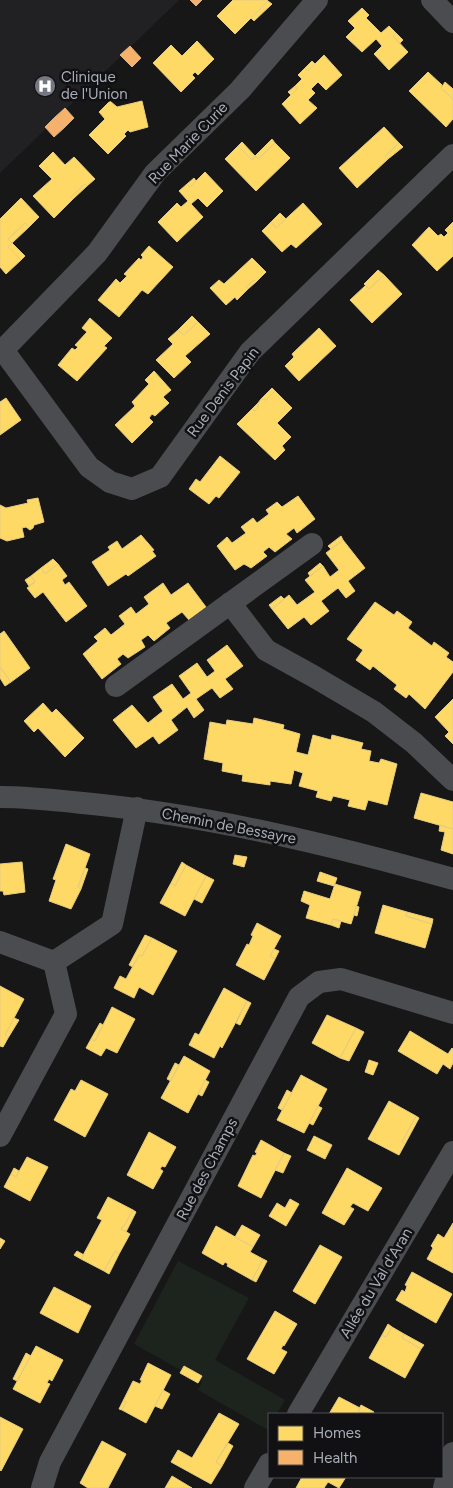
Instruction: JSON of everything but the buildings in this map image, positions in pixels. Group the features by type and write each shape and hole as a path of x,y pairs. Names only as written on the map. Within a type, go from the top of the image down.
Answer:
{"street":[{"name":"Rue Marie Curie","path":"2,352 97,253 155,173 240,90 317,0"},
{"path":"432,0 453,22"},
{"name":"Rue Denis Papin","path":"2,352 90,468 110,482 132,489 160,477 250,352 453,156"},
{"path":"116,686 312,544"},
{"path":"230,603 262,647 374,712 414,743 453,780"},
{"name":"Chemin de Bessayre","path":"0,797 137,808 268,832 394,862 453,879"},
{"path":"54,962 112,924 137,808"},
{"path":"0,942 54,962"},
{"path":"0,1136 66,1014 54,962"},
{"name":"Rue des Champs","path":"42,1488 50,1462 299,997 318,982 341,979 453,1013"},
{"name":"Allée du Val d'Aran","path":"299,1413 453,1152"},
{"path":"444,1488 453,1453"},
{"path":"255,1488 268,1466"}],"shaded area":[{"name":"Clinique de l'Union","path":"0,0 179,0 0,173"},
{"path":"178,1261 249,1298 215,1360 285,1400 278,1413 268,1413 268,1430 198,1390 202,1382 134,1344"}],"place":[{"name":"Clinique de l'Union","path":"45,86"}]}
